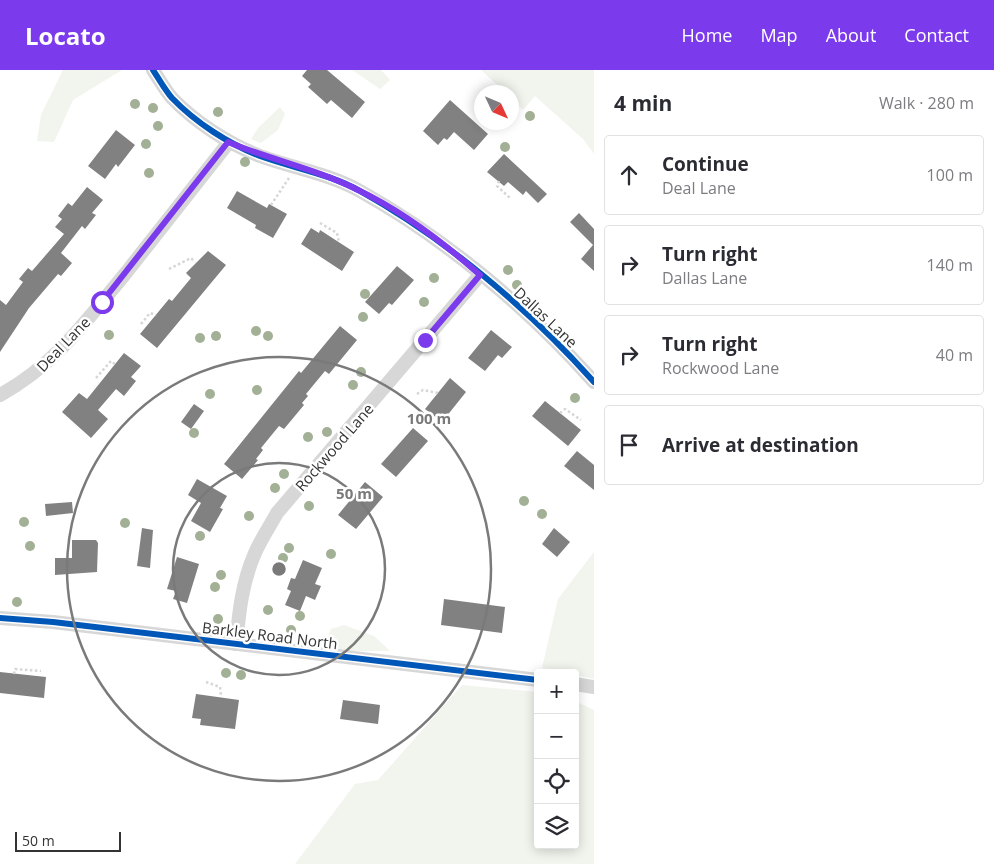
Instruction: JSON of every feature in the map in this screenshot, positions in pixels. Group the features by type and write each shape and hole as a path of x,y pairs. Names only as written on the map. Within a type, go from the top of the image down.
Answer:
{"street":[{"name":"Dallas Lane","path":"153,70 172,98 228,142 261,156 297,166 358,190 417,226 480,275 542,328 594,382"},
{"name":"Deal Lane","path":"0,395 30,377 61,350 144,251 228,142"},
{"name":"Rockwood Lane","path":"236,644 241,598 247,578 255,553 277,513 480,275"},
{"name":"Barkley Road North","path":"0,618 534,680"},
{"path":"579,685 594,687"}],"path":[{"path":"271,205 297,166"},
{"path":"499,180 498,186 510,198"},
{"path":"320,223 337,233 339,242"},
{"path":"169,269 187,258 191,258 195,262"},
{"path":"141,324 150,313 156,315"},
{"path":"96,378 111,360 115,364"},
{"path":"417,394 423,390 438,393"},
{"path":"560,413 565,409 580,420"},
{"path":"14,674 15,669 41,671"},
{"path":"206,682 220,687 221,696"}],"shaded area":[{"path":"63,70 122,70 73,100 54,142 37,141 41,115"},
{"path":"352,70 381,70 390,80 380,89"},
{"path":"481,70 594,70 594,154 583,139 535,96 523,110 519,106 519,85 497,85"},
{"path":"280,107 285,114 278,130 261,143 251,139 258,128"},
{"path":"594,552 594,679 579,676 579,669 542,668 558,599"},
{"path":"344,625 374,636 390,651 339,651 326,640 331,629"},
{"path":"462,685 534,692 534,849 579,849 579,703 594,710 594,864 295,864 355,784 378,780"}],"building":[{"path":"307,70 327,70 365,102 352,118 331,100 327,104 308,87 311,84 302,76"},
{"path":"450,100 474,121 474,130 484,130 488,134 474,150 454,132 447,140 444,138 438,145 423,131"},
{"path":"116,130 135,145 118,167 116,164 105,179 88,166"},
{"path":"504,154 547,194 538,203 526,191 523,195 508,182 504,186 487,172"},
{"path":"87,187 103,200 92,213 96,215 85,229 82,226 61,253 72,263 61,276 58,274 29,308 0,352 0,300 6,305 23,282 19,279 28,268 32,271 64,234 55,227 62,219 58,216 68,203 72,206"},
{"path":"237,191 267,208 269,204 287,214 273,238 255,228 256,225 227,208"},
{"path":"579,213 594,229 594,271 581,259 593,245 570,222"},
{"path":"311,228 319,233 320,230 354,252 342,271 301,244"},
{"path":"208,251 226,265 157,348 140,334 169,299 172,301 191,278 186,273"},
{"path":"397,266 414,280 392,305 389,303 379,314 365,302"},
{"path":"340,326 357,340 329,374 325,371 306,394 308,396 302,403 304,405 284,429 279,426 261,448 263,450 256,459 258,460 242,479 224,464 299,371 301,373"},
{"path":"491,330 512,347 502,358 498,355 485,371 468,358"},
{"path":"124,353 141,366 131,377 136,381 124,396 116,389 98,410 108,419 91,438 62,412 79,393 87,399"},
{"path":"450,378 466,392 442,422 425,409"},
{"path":"545,401 581,430 568,446 532,416"},
{"path":"194,404 204,411 191,429 181,422"},
{"path":"413,428 428,441 396,477 381,464"},
{"path":"577,451 594,465 594,490 564,466"},
{"path":"197,479 227,496 220,508 223,509 210,532 191,521 201,503 188,495"},
{"path":"365,482 383,497 356,529 338,515"},
{"path":"72,502 73,513 46,516 45,504"},
{"path":"142,528 153,530 150,568 137,566"},
{"path":"554,528 570,542 557,557 542,544"},
{"path":"72,540 96,540 98,543 97,572 55,575 55,558 72,558"},
{"path":"177,557 199,564 187,603 173,599 176,591 167,589"},
{"path":"303,560 322,568 315,584 321,586 315,600 306,596 300,611 285,605 291,591 287,589 291,578 295,579"},
{"path":"444,599 505,607 502,633 441,625"},
{"path":"0,672 46,677 44,698 0,693"},
{"path":"196,694 239,700 235,729 200,725 201,719 192,718"},
{"path":"343,700 380,705 378,724 340,719"}],"cycle path":[{"path":"153,70 169,95 181,107 225,139 260,156 348,185 424,231 514,302 594,382"},
{"path":"0,618 53,622 534,680"}],"route":[{"path":"102,302 228,142 261,156 295,166 358,190 417,226 450,249 480,275 425,340"}]}
